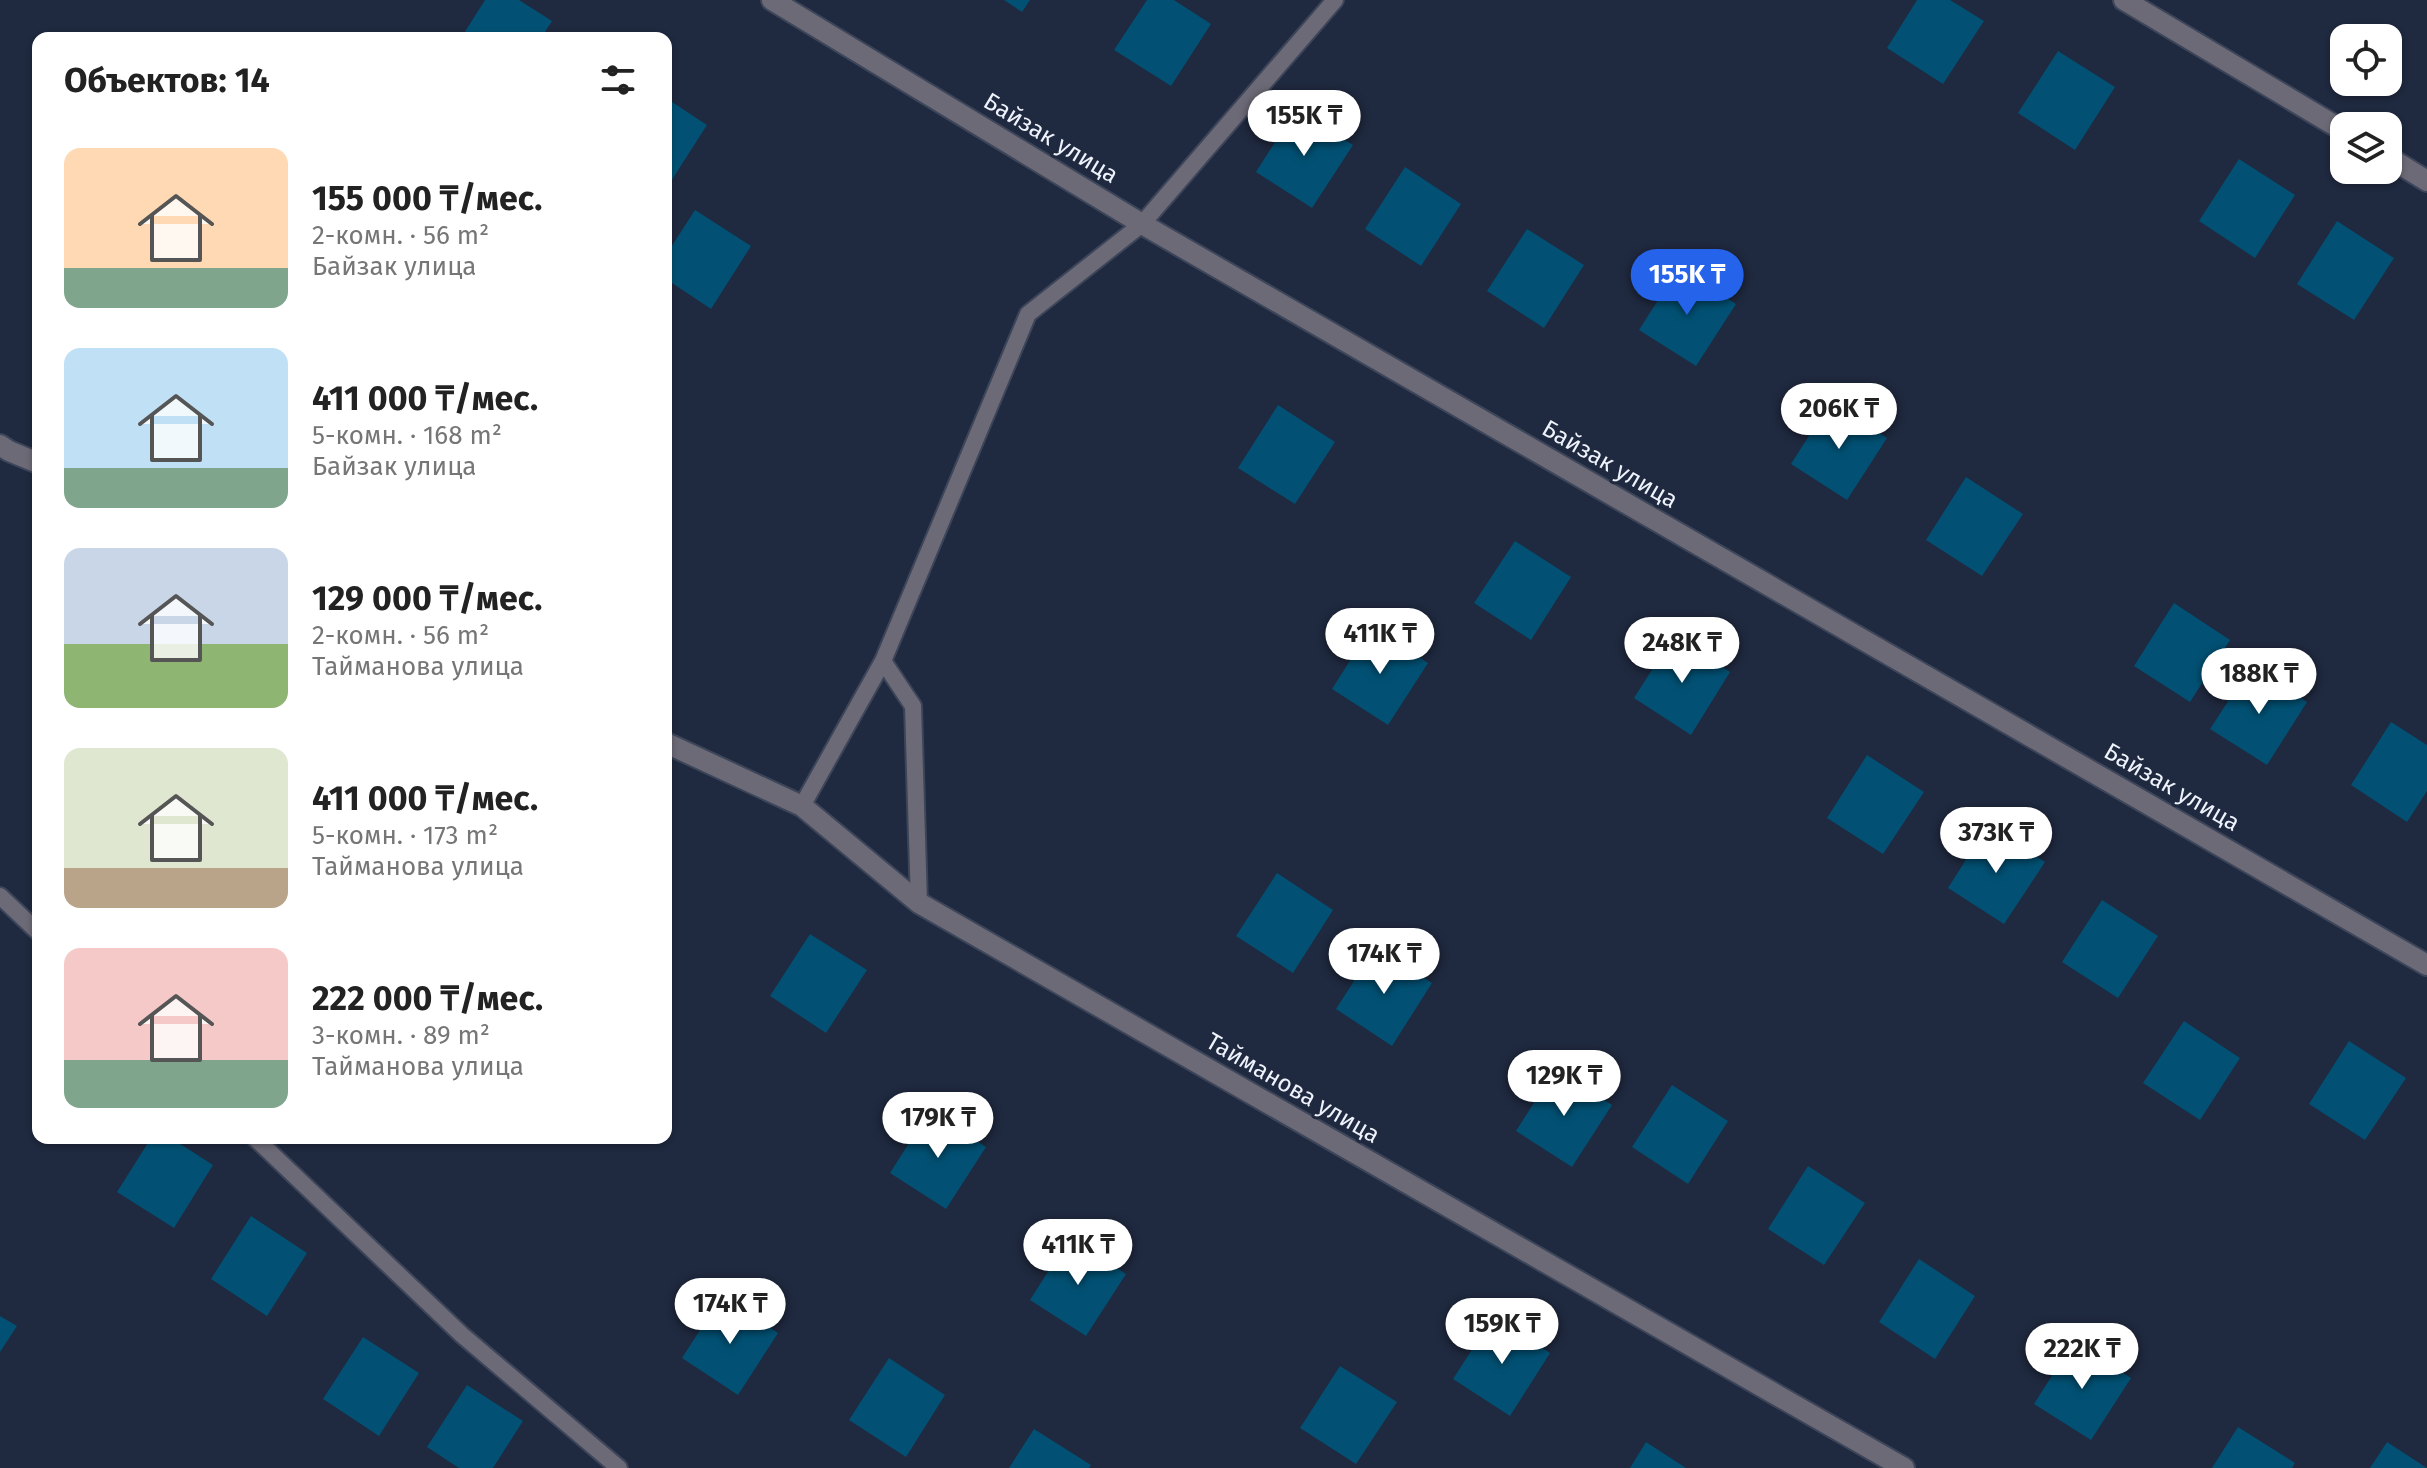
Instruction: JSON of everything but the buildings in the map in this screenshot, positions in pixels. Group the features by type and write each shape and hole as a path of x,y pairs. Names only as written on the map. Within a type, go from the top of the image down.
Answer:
{"street":[{"name":"Байзак улица","path":"772,0 1142,224 2427,965"},
{"path":"2124,0 2330,123"},
{"path":"2402,166 2427,181"},
{"path":"3,452 32,461"},
{"name":"Тайманова улица","path":"672,746 802,806 919,903 1904,1468"}],"lane":[{"path":"802,806 883,661 1028,314 1142,224 1335,0"},
{"path":"883,661 913,706 919,903"},
{"path":"0,896 32,926"},
{"path":"261,1144 462,1335 619,1468"}]}
